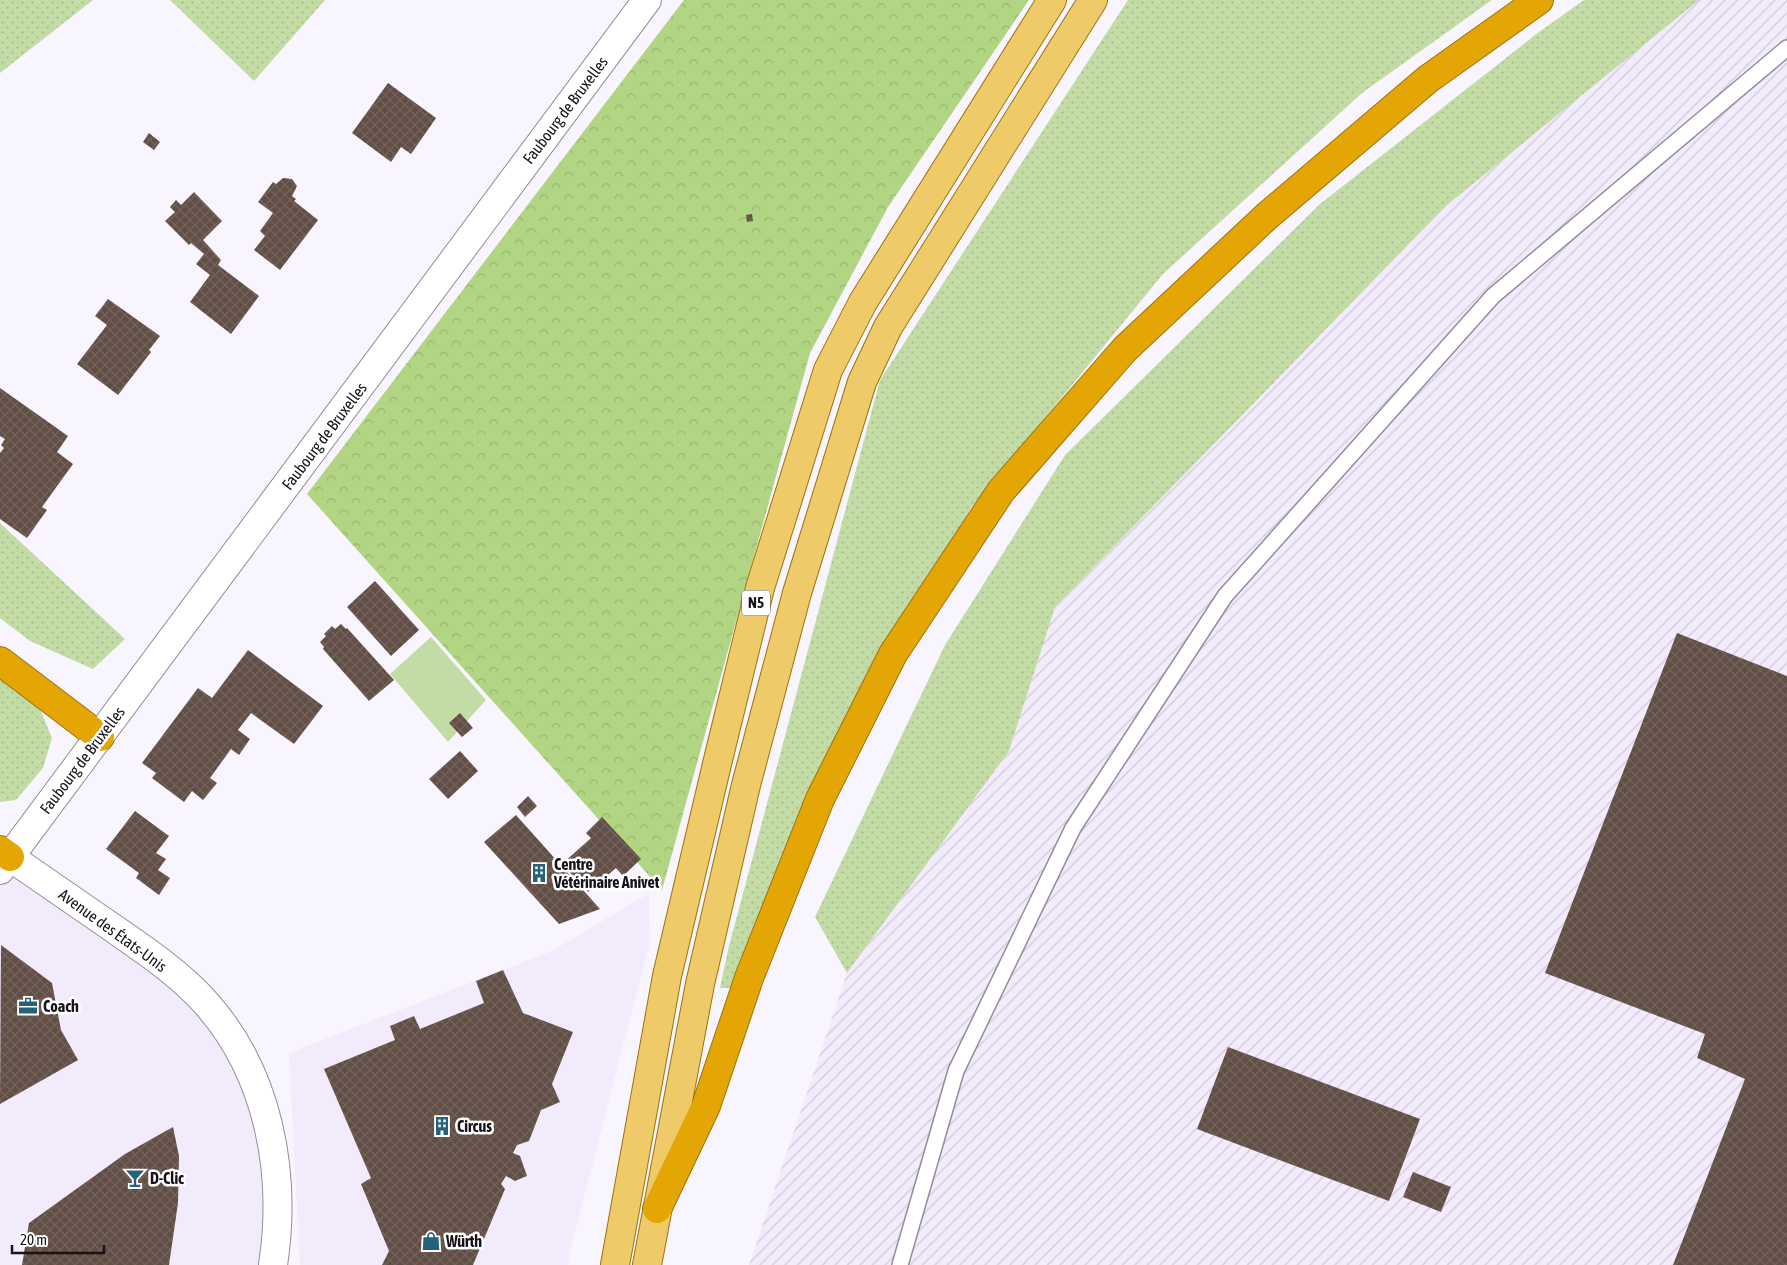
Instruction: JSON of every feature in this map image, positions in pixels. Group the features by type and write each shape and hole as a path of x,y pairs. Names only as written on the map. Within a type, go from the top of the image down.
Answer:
{"highway":[{"path":"656,1209 706,1106 749,978 820,798 893,654 1001,491 1125,348 1267,216 1428,79 1539,0"},
{"path":"0,661 100,737"}],"main road":[{"name":"N5","path":"615,1265 667,976 717,764 760,588 828,370 863,302 1052,0"},
{"name":"N5","path":"647,1265 656,1209 700,984 746,785 798,593 862,382 888,327 1093,0"}],"street":[{"name":"Faubourg de Bruxelles","path":"3,859 100,737 647,0"},
{"name":"Avenue des États-Unis","path":"3,859 153,956 205,1002 237,1048 264,1109 276,1164 278,1231 273,1265"}],"lane":[{"path":"900,1265 956,1072 1068,838 1224,596 1493,296 1787,48"}],"shaded area":[{"path":"1695,0 1787,0 1787,1265 749,1265 847,973 1009,751 1055,607 1447,205"},
{"path":"0,864 153,956 256,1090 277,1265 0,1265"},
{"path":"649,893 650,942 570,1251 568,1265 300,1265 289,1053 552,951"}],"green space":[{"path":"0,0 93,0 0,73"},
{"path":"170,0 325,0 254,81"},
{"path":"684,0 1029,0 888,207 810,353 662,890 307,494"},
{"path":"1128,0 1492,0 1362,93 1163,274 971,508 902,626 733,988 720,988 729,946 880,380"},
{"path":"1584,0 1699,0 1447,205 1055,607 1009,751 847,973 815,917 945,645 1065,455 1320,204 1539,32"},
{"path":"0,523 125,639 93,669 30,641 0,618"},
{"path":"431,637 486,700 448,742 390,674"},
{"path":"0,676 40,709 52,738 43,768 16,800 0,802"}],"building":[{"path":"388,83 436,118 411,154 401,147 391,162 352,133"},
{"path":"149,133 160,142 154,150 143,142"},
{"path":"283,178 292,179 297,186 292,196 296,199 294,201 318,220 280,270 254,250 265,236 260,231 273,213 258,202 273,182 276,184"},
{"path":"194,192 222,221 203,240 221,260 218,265 259,296 231,334 190,302 210,275 196,264 204,254 191,243 189,245 165,221 175,212 170,207 176,200 181,205"},
{"path":"752,214 753,221 747,222 746,215"},
{"path":"108,299 160,336 149,350 151,352 118,395 77,364 107,325 95,316"},
{"path":"0,388 68,436 57,452 73,464 42,507 47,510 27,538 0,519 0,453 4,448 1,445 5,439 0,436"},
{"path":"375,581 419,630 391,656 347,607"},
{"path":"341,624 347,628 394,680 369,701 323,649 324,647 320,642 326,636 324,634 332,626 335,629"},
{"path":"1677,633 1787,676 1787,1265 1673,1265 1745,1079 1697,1058 1705,1034 1545,973"},
{"path":"248,650 323,706 294,744 251,713 238,730 250,739 239,755 231,749 210,778 217,783 203,800 192,791 184,802 152,778 156,773 142,763 198,688 212,698"},
{"path":"460,713 473,728 462,737 449,723"},
{"path":"460,751 478,771 448,799 429,779"},
{"path":"528,796 537,806 525,817 517,807"},
{"path":"135,811 169,836 156,853 166,859 158,870 170,878 159,895 136,878 139,873 106,849"},
{"name":"Centre Vétérinaire Anivet","path":"516,815 600,909 559,924 484,842"},
{"path":"602,817 641,859 623,876 616,868 588,892 562,864 591,838 586,833"},
{"name":"Coach","path":"1,945 52,983 61,1030 78,1060 0,1104"},
{"name":"Circus","path":"503,970 523,1013 573,1032 552,1084 560,1102 541,1110 529,1141 517,1145 513,1153 520,1156 527,1176 515,1181 506,1176 501,1184 505,1189 473,1265 382,1265 389,1251 361,1184 371,1178 324,1069 395,1040 390,1026 414,1016 420,1029 484,1003 476,981"},
{"path":"1228,1047 1420,1119 1389,1201 1197,1129"},
{"name":"D-Clic","path":"173,1127 179,1156 178,1203 169,1265 22,1265 29,1223 125,1154"},
{"path":"1413,1172 1451,1187 1441,1212 1403,1197"}],"place":[{"name":"Centre Vétérinaire Anivet","path":"539,873"},
{"name":"Coach","path":"28,1006"},
{"name":"Circus","path":"442,1126"},
{"name":"D-Clic","path":"135,1178"},
{"name":"Würth","path":"431,1241"}]}
